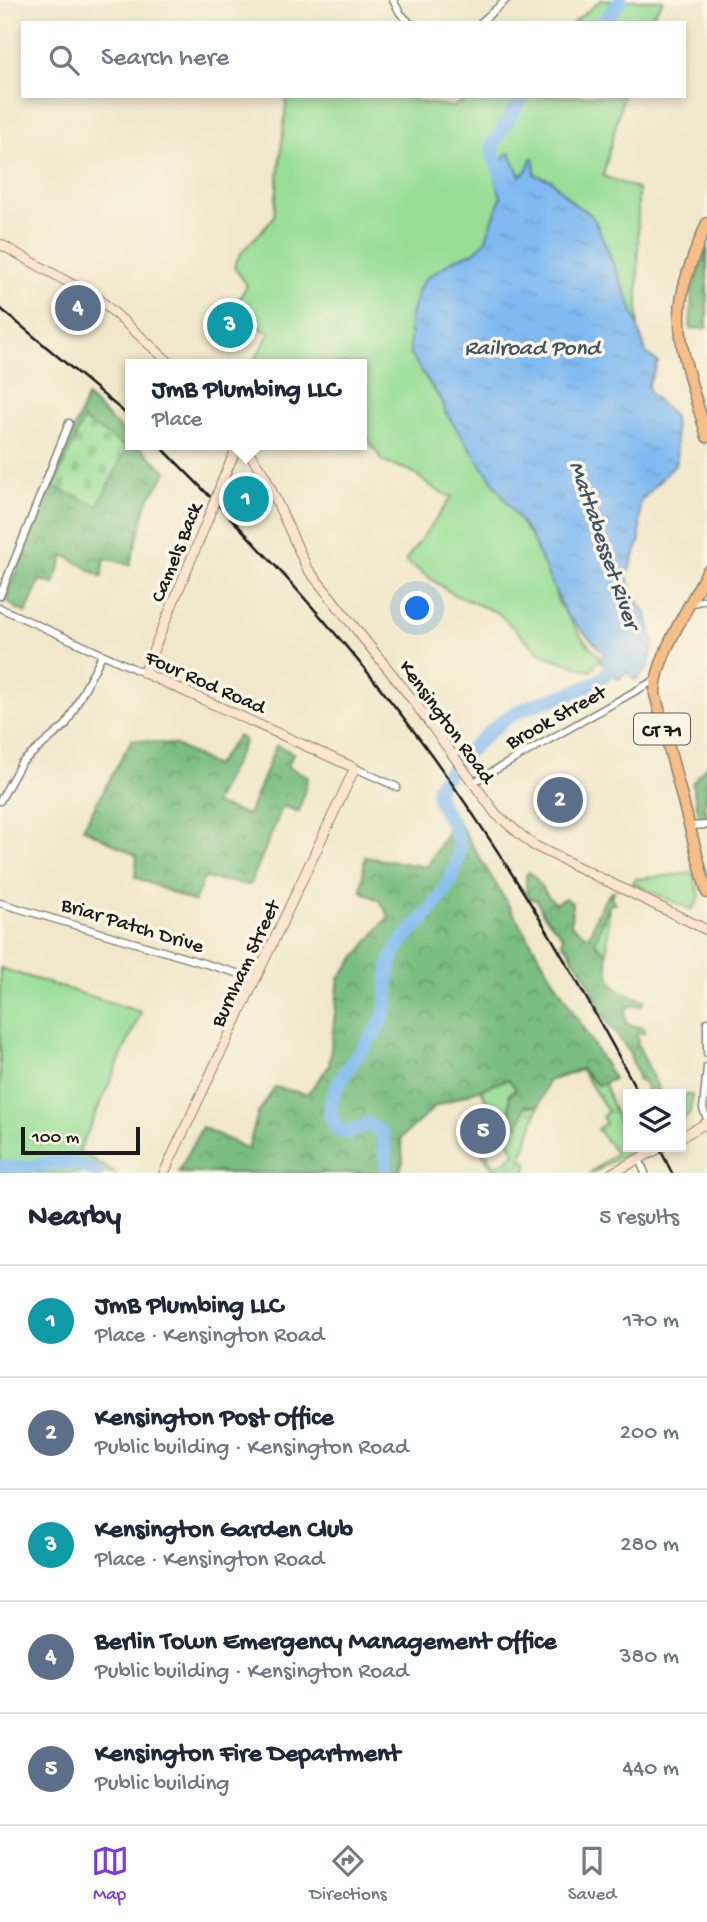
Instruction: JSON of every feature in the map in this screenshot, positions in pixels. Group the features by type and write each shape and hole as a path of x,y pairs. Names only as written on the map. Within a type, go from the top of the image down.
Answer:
{"main road":[{"path":"707,223 691,261 682,296 680,320 684,351 707,438"},
{"path":"655,680 707,571"},
{"name":"CT 71","path":"655,680 660,722 707,893"}],"street":[{"path":"393,0 408,21"},
{"path":"482,21 506,0"},
{"path":"0,244 100,300 138,331 166,359"},
{"path":"0,596 69,423"},
{"name":"Camels Back","path":"144,673 236,450"},
{"name":"Kensington Road","path":"247,450 265,476 307,568 412,699 496,814 533,845 707,930"},
{"path":"691,604 707,599"},
{"name":"Four Rod Road","path":"0,608 397,787"},
{"path":"0,801 21,763 66,725 102,654"},
{"name":"Brook Street","path":"472,783 655,680"},
{"name":"Burnham Street","path":"164,1173 355,768"},
{"path":"688,825 707,825"},
{"name":"Briar Patch Drive","path":"0,903 257,979"},
{"path":"707,1022 707,1053"},
{"path":"686,1134 707,1121 703,1109 707,1067"},
{"path":"612,1173 652,1152"},
{"path":"639,1159 645,1173"}],"green space":[{"path":"601,0 663,0 648,21 575,21"},
{"path":"287,98 411,98 418,102 452,107 471,98 622,98 603,176 638,189 638,326 590,214 574,204 551,180 535,175 534,166 520,176 510,153 505,155 495,175 501,197 485,242 474,252 455,259 422,283 410,318 410,354 531,537 549,572 558,602 583,639 600,657 591,671 541,654 498,613 453,594 405,561 452,497 436,490 411,471 383,462 367,438 367,359 255,359 270,333 231,314 247,285 234,267 241,253 274,216"},
{"path":"707,247 707,328 690,329 692,291"},
{"path":"87,397 125,433 125,450 143,450 167,472 147,502 130,565 105,558 102,577 64,555 54,584 40,580 26,613 7,600 8,591"},
{"path":"83,420 125,447 126,450 98,506 54,487"},
{"path":"238,736 245,741 214,804 248,815 276,745 293,753 288,767 308,776 299,812 283,806 250,885 204,878 194,902 135,877 137,856 83,828 132,739 176,745 215,766"},
{"path":"707,765 707,797 703,809 707,810 707,817 699,816 692,783"},
{"path":"455,817 614,1079 598,1085 581,1069 548,1081 539,1105 525,1106 519,1126 505,1120 510,1113 509,1095 516,1088 508,1079 436,1106 401,1138 403,1161 399,1173 178,1173 202,1127 248,1149 258,1113 275,1087 307,1094 329,1066 339,978 389,916 379,900 361,891 365,857 427,867"},
{"path":"529,872 556,903 565,898 572,903 571,925 587,936 592,931 603,903 614,891 611,897 615,903 608,906 595,943 607,953 609,973 615,986 626,994 645,1000 641,1006 629,1006 625,1011 626,1024 644,1028 645,1033 637,1033 638,1045 659,1089 647,1089 644,1083 637,1080 628,1050 597,1008 598,1002 583,971 573,959 570,950 562,943 563,936 543,914 537,900 531,899 526,893 526,875"},
{"path":"694,873 700,897 692,910 632,883 636,879"},
{"path":"609,906 607,953 594,943"},
{"path":"0,968 141,1012 79,1151 115,1173 0,1173"},
{"path":"581,1069 597,1085 604,1083 623,1134 623,1152 627,1152 590,1173 616,1153 597,1129 606,1123 602,1117 608,1111 581,1070 552,1080"},
{"path":"508,1079 516,1088 509,1095 510,1113 505,1119 525,1106 539,1105 521,1159 527,1162 526,1173 495,1173 481,1151 484,1149 495,1167 515,1154 508,1140 503,1143 491,1121 494,1119 481,1089"},
{"path":"686,1095 692,1095 690,1112 686,1116"}],"water":[{"name":"Railroad Pond","path":"510,153 520,176 527,170 531,158 534,158 535,175 551,180 574,204 590,214 596,223 632,308 646,353 658,362 648,385 649,392 674,417 677,462 640,502 640,540 627,575 634,595 647,615 654,645 647,669 635,681 627,671 619,679 600,661 605,654 565,613 531,537 445,412 444,404 410,354 410,318 419,289 426,278 455,259 474,252 485,242 501,197 495,175 505,155"}],"waterway":[{"name":"Mattabesset River","path":"604,21 621,0"},
{"name":"Mattabesset River","path":"505,185 493,154 493,144 522,98"},
{"name":"Mattabesset River","path":"387,1173 383,1134 368,1124 348,1132 338,1130 332,1117 332,1103 344,1073 381,1022 386,1006 389,971 396,949 438,899 456,866 459,846 457,836 440,802 438,787 462,758 507,718 528,707 589,686 612,668 619,654"},
{"name":"Mattabesset River","path":"0,1167 71,1163 97,1173"}],"railway":[{"path":"0,308 125,413"},
{"path":"164,450 296,589 361,664 422,742 510,870 590,1004 636,1089"},
{"path":"662,1152 672,1173"}],"place":[{"name":"Berlin Town Emergency Management Office","path":"78,308"},
{"name":"Kensington Garden Club","path":"230,325"},
{"name":"JmB Plumbing LLC","path":"246,499"},
{"name":"Kensington Post Office","path":"560,800"},
{"name":"Kensington Fire Department","path":"483,1131"}]}
